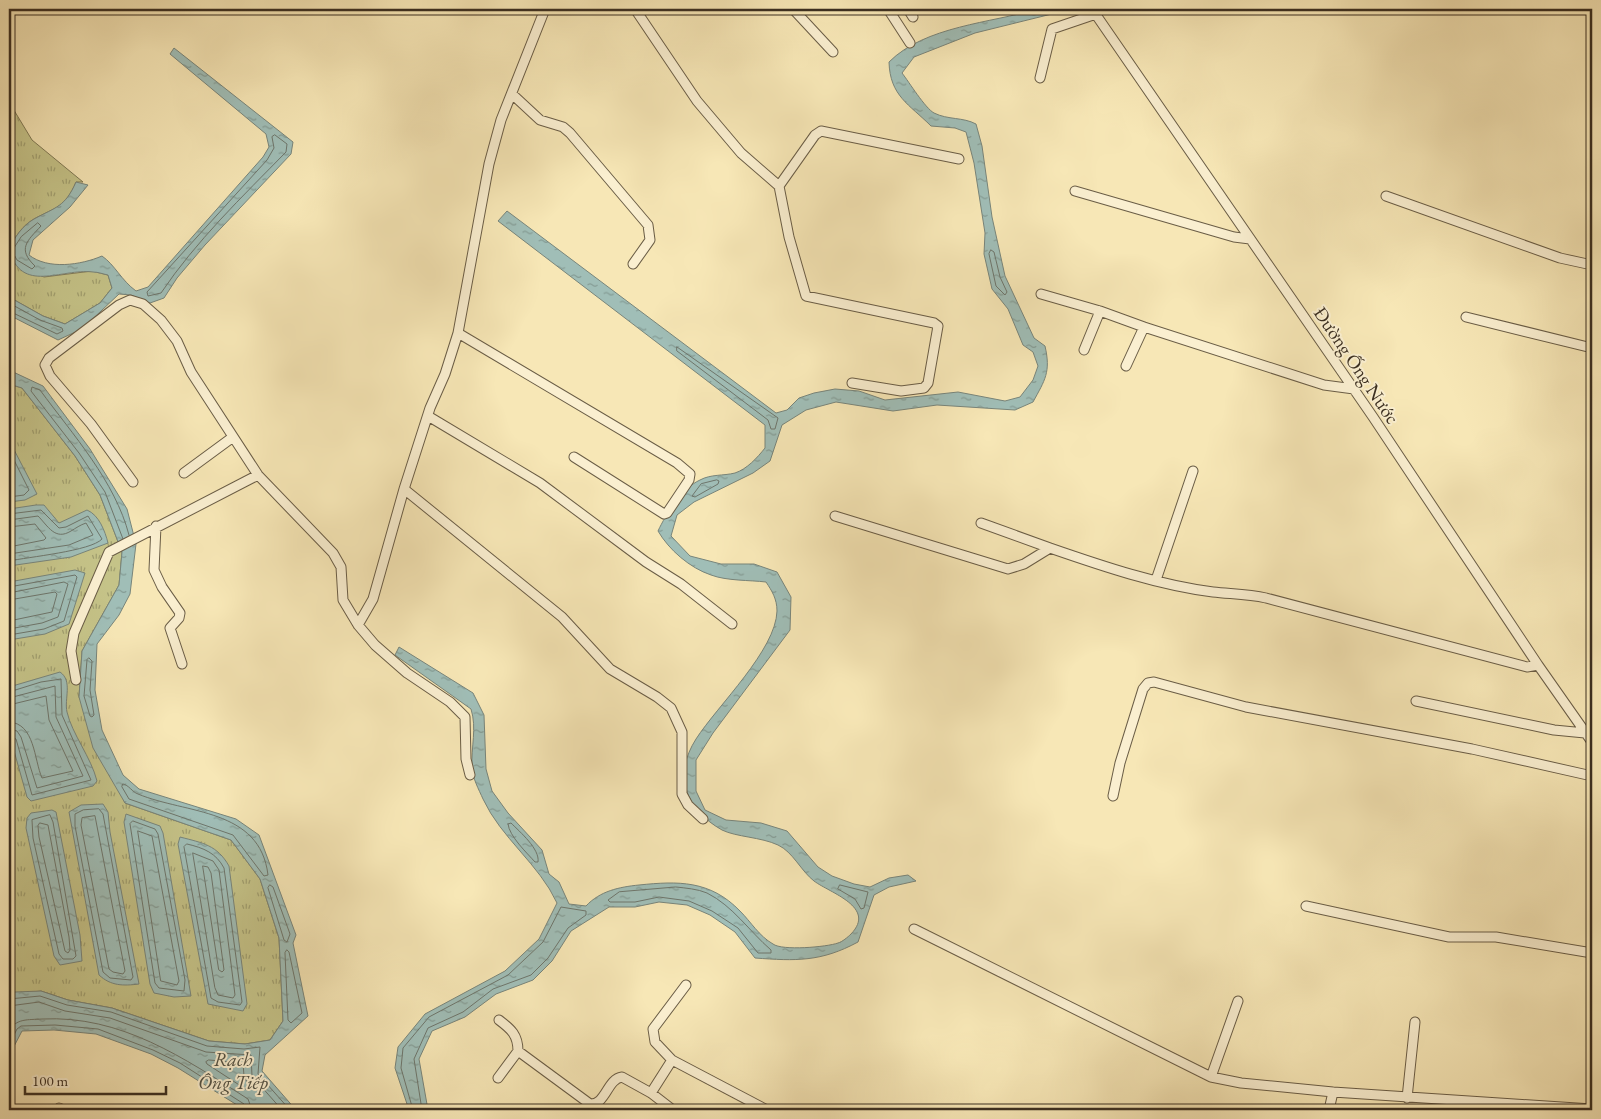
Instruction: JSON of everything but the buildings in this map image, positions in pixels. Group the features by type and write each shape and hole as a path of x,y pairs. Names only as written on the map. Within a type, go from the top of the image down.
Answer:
{"street":[{"path":"358,625 373,599 404,489 458,333 489,164 501,120 545,9"},
{"path":"635,9 697,101 741,153 778,186 789,237 806,296 886,312 934,323 938,326 928,383 924,388 901,391 852,383"},
{"path":"793,9 833,52"},
{"path":"888,9 910,43"},
{"path":"908,9 913,17"},
{"path":"1040,78 1052,29 1094,12"},
{"name":"Đường Ống Nước","path":"1094,12 1354,389 1538,665 1592,742"},
{"path":"512,94 540,120 563,127 570,133 648,224 650,240 633,264"},
{"path":"778,186 815,135 821,131 960,159"},
{"path":"1075,192 1234,237 1250,239"},
{"path":"1386,196 1560,258 1592,265"},
{"path":"1041,294 1100,311 1324,385 1354,389"},
{"path":"133,482 91,424 50,376 46,365 49,358 119,305 130,300 143,304 166,327 177,341 191,372 258,475 334,553 341,567 344,600 358,625 375,645 407,673 450,702 465,716 466,759 470,775"},
{"path":"1084,350 1100,311"},
{"path":"1466,317 1592,348"},
{"path":"1126,366 1144,327"},
{"path":"458,333 677,463 690,474 689,480 664,514 574,457"},
{"path":"428,416 540,483 646,562 681,584 732,624"},
{"path":"184,473 233,437"},
{"path":"1156,580 1193,471"},
{"path":"76,680 71,651 74,633 109,552 145,531 258,475"},
{"path":"404,489 562,617 610,668 657,697 671,708 682,732 682,794 688,805 704,819"},
{"path":"835,516 1008,569 1024,564 1050,548"},
{"path":"981,523 1050,548 1156,580 1214,592 1244,593 1527,667 1538,665"},
{"path":"156,526 154,570 162,587 180,612 179,618 170,628 182,664"},
{"path":"1113,796 1120,763 1144,689 1148,683 1154,682 1246,707 1472,749 1592,776"},
{"path":"1416,701 1554,730 1586,733"},
{"path":"1306,906 1449,937 1496,937 1592,953"},
{"path":"914,929 1211,1077 1241,1083 1333,1092 1592,1109"},
{"path":"686,985 653,1029 655,1042 672,1060 767,1110"},
{"path":"1211,1077 1238,1001"},
{"path":"498,1078 518,1051 518,1042 514,1032 499,1020"},
{"path":"1407,1098 1415,1022"},
{"path":"518,1051 590,1104 598,1102 617,1077 622,1077 652,1093 673,1110"},
{"path":"652,1093 672,1060"},
{"path":"1329,1110 1333,1092"}],"green space":[{"path":"9,102 32,140 83,182 76,182 68,197 59,206 34,219 22,228 9,249"},
{"path":"9,249 13,263 44,277 92,271 108,275 112,288 100,303 65,324 43,316 9,297"},
{"path":"9,384 22,388 75,456 100,495 122,552 119,585 82,651 79,697 125,803 231,840 260,879 279,938 283,1021 270,1040 245,1044 209,1041 112,1008 68,1000 41,991 9,995"}],"water":[{"path":"1038,9 1072,9 975,33 914,57 902,73 922,101 934,113 976,124 982,146 992,217 1005,276 1034,338 1045,346 1047,355 1046,376 1033,402 1015,410 937,405 893,411 836,402 806,410 782,425 770,461 753,473 694,502 677,515 671,536 690,556 721,564 754,564 777,572 791,597 790,630 713,733 696,760 696,791 705,810 726,820 761,823 787,831 818,867 832,876 854,884 870,887 889,878 908,875 916,881 889,887 874,895 858,942 845,949 808,959 755,958 735,932 710,915 687,905 659,902 635,907 609,907 571,931 552,961 533,980 496,994 465,1017 432,1031 419,1059 428,1110 409,1110 395,1068 398,1047 425,1014 505,971 539,939 557,903 540,876 491,813 474,779 472,760 474,723 471,709 395,655 399,647 473,693 484,715 486,769 492,791 508,813 542,850 549,874 559,882 569,904 586,906 604,893 632,886 680,883 705,888 717,893 740,911 763,937 778,946 805,948 840,942 851,934 858,924 858,916 855,909 840,896 809,877 783,848 764,840 722,830 709,822 699,812 686,790 684,778 685,765 689,752 706,725 757,660 774,626 777,607 774,595 766,582 724,578 703,572 681,558 658,531 675,502 693,484 708,477 735,473 748,466 765,448 765,425 498,221 507,211 776,413 787,410 799,398 835,389 859,391 885,400 958,392 1005,401 1020,397 1033,380 1038,366 1033,352 1023,345 1008,309 992,289 984,254 985,233 974,163 966,132 955,128 931,126 908,105 897,91 890,74 889,62 921,40 940,33"},
{"path":"174,48 293,142 291,154 205,245 177,278 164,298 150,303 131,295 119,294 82,329 58,340 9,315 9,297 43,316 65,324 100,303 112,288 108,275 97,272 81,272 44,276 32,275 23,271 15,263 9,249 22,228 64,202 76,182 88,185 70,207 33,240 29,255 45,263 55,264 75,264 102,256 136,291 148,287 263,157 269,147 266,134 170,54"},
{"name":"Rạch Ông Tiếp","path":"9,370 43,386 90,449 127,509 136,544 130,594 119,615 97,644 95,690 102,730 123,775 139,789 236,819 259,835 296,935 293,943 308,1016 265,1055 262,1071 296,1110 245,1110 178,1068 151,1054 96,1034 54,1030 22,1031 9,1056 9,995 15,992 41,991 68,1000 112,1008 209,1041 245,1044 270,1040 283,1021 279,938 260,879 231,840 125,803 93,748 79,697 82,651 119,585 122,552 100,495 75,456 22,388 9,384"},
{"path":"9,440 37,494 25,500 9,502"},
{"path":"44,505 59,523 87,510 91,512 98,519 108,543 71,557 9,566 9,509"},
{"path":"75,570 85,573 69,624 45,634 9,640 9,582"},
{"path":"60,672 64,676 67,685 66,707 69,720 97,781 93,786 31,801 27,797 9,733 9,687"},
{"path":"103,804 108,812 110,832 139,984 118,984 108,981 99,975 69,812 81,805"},
{"path":"52,810 56,812 80,935 82,961 60,965 54,956 26,828 27,818 31,813"},
{"path":"126,814 160,826 163,833 191,996 174,997 154,993 150,984 124,822"},
{"path":"180,837 209,846 220,853 229,866 247,1004 243,1011 208,1004 178,844"}]}
